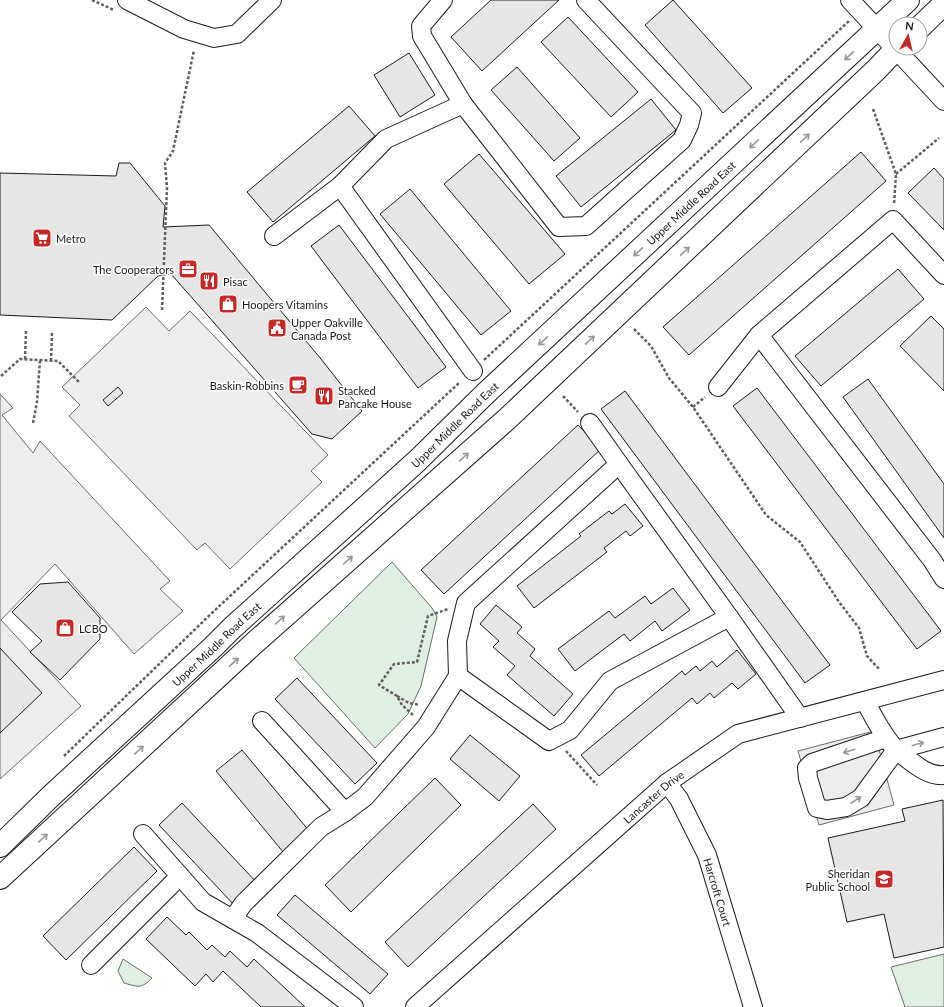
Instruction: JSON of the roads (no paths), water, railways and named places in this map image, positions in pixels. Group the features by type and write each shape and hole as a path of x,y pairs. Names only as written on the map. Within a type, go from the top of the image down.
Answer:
{"main road":[{"name":"Upper Middle Road East","path":"0,846 51,796 232,628 417,461 485,394 908,0"},
{"path":"928,19 944,4"},
{"path":"0,878 251,646 507,419 889,56"}],"street":[{"path":"127,0 184,28 214,38 237,34 272,0"},
{"path":"443,0 421,26 422,36 463,104 559,227 586,226 682,140 689,125 692,113 586,0"},
{"path":"855,6 888,41"},
{"path":"902,56 944,101"},
{"path":"274,236 340,186 386,139 463,104"},
{"path":"340,186 473,371"},
{"path":"718,387 759,335 893,220 944,275"},
{"path":"759,335 932,560 944,579"},
{"path":"590,423 800,718"},
{"path":"232,919 243,904 321,827 365,797 426,727 458,676 457,641 466,603 619,464"},
{"path":"458,676 549,741 570,730 610,681 729,617"},
{"name":"Lancaster Drive","path":"415,1007 667,784 738,734 944,680"},
{"path":"866,701 874,718 891,744 929,774 938,776 944,775"},
{"path":"262,721 345,812"},
{"path":"891,744 861,798 846,806 827,810 817,808 808,778 807,768 812,763 891,744 944,737"},
{"name":"Harcroft Court","path":"667,784 679,799 707,855 753,1007"},
{"path":"143,834 203,902 256,933 354,1007"},
{"path":"91,965 180,876"}],"place":[{"name":"Metro","path":"42,238"},
{"name":"The Cooperators","path":"188,269"},
{"name":"Pisac","path":"209,281"},
{"name":"Hoopers Vitamins","path":"228,304"},
{"name":"Upper Oakville Canada Post","path":"277,328"},
{"name":"Baskin-Robbins","path":"298,385"},
{"name":"Stacked Pancake House","path":"324,396"},
{"name":"LCBO","path":"65,628"},
{"name":"Sheridan Public School","path":"884,879"}]}
